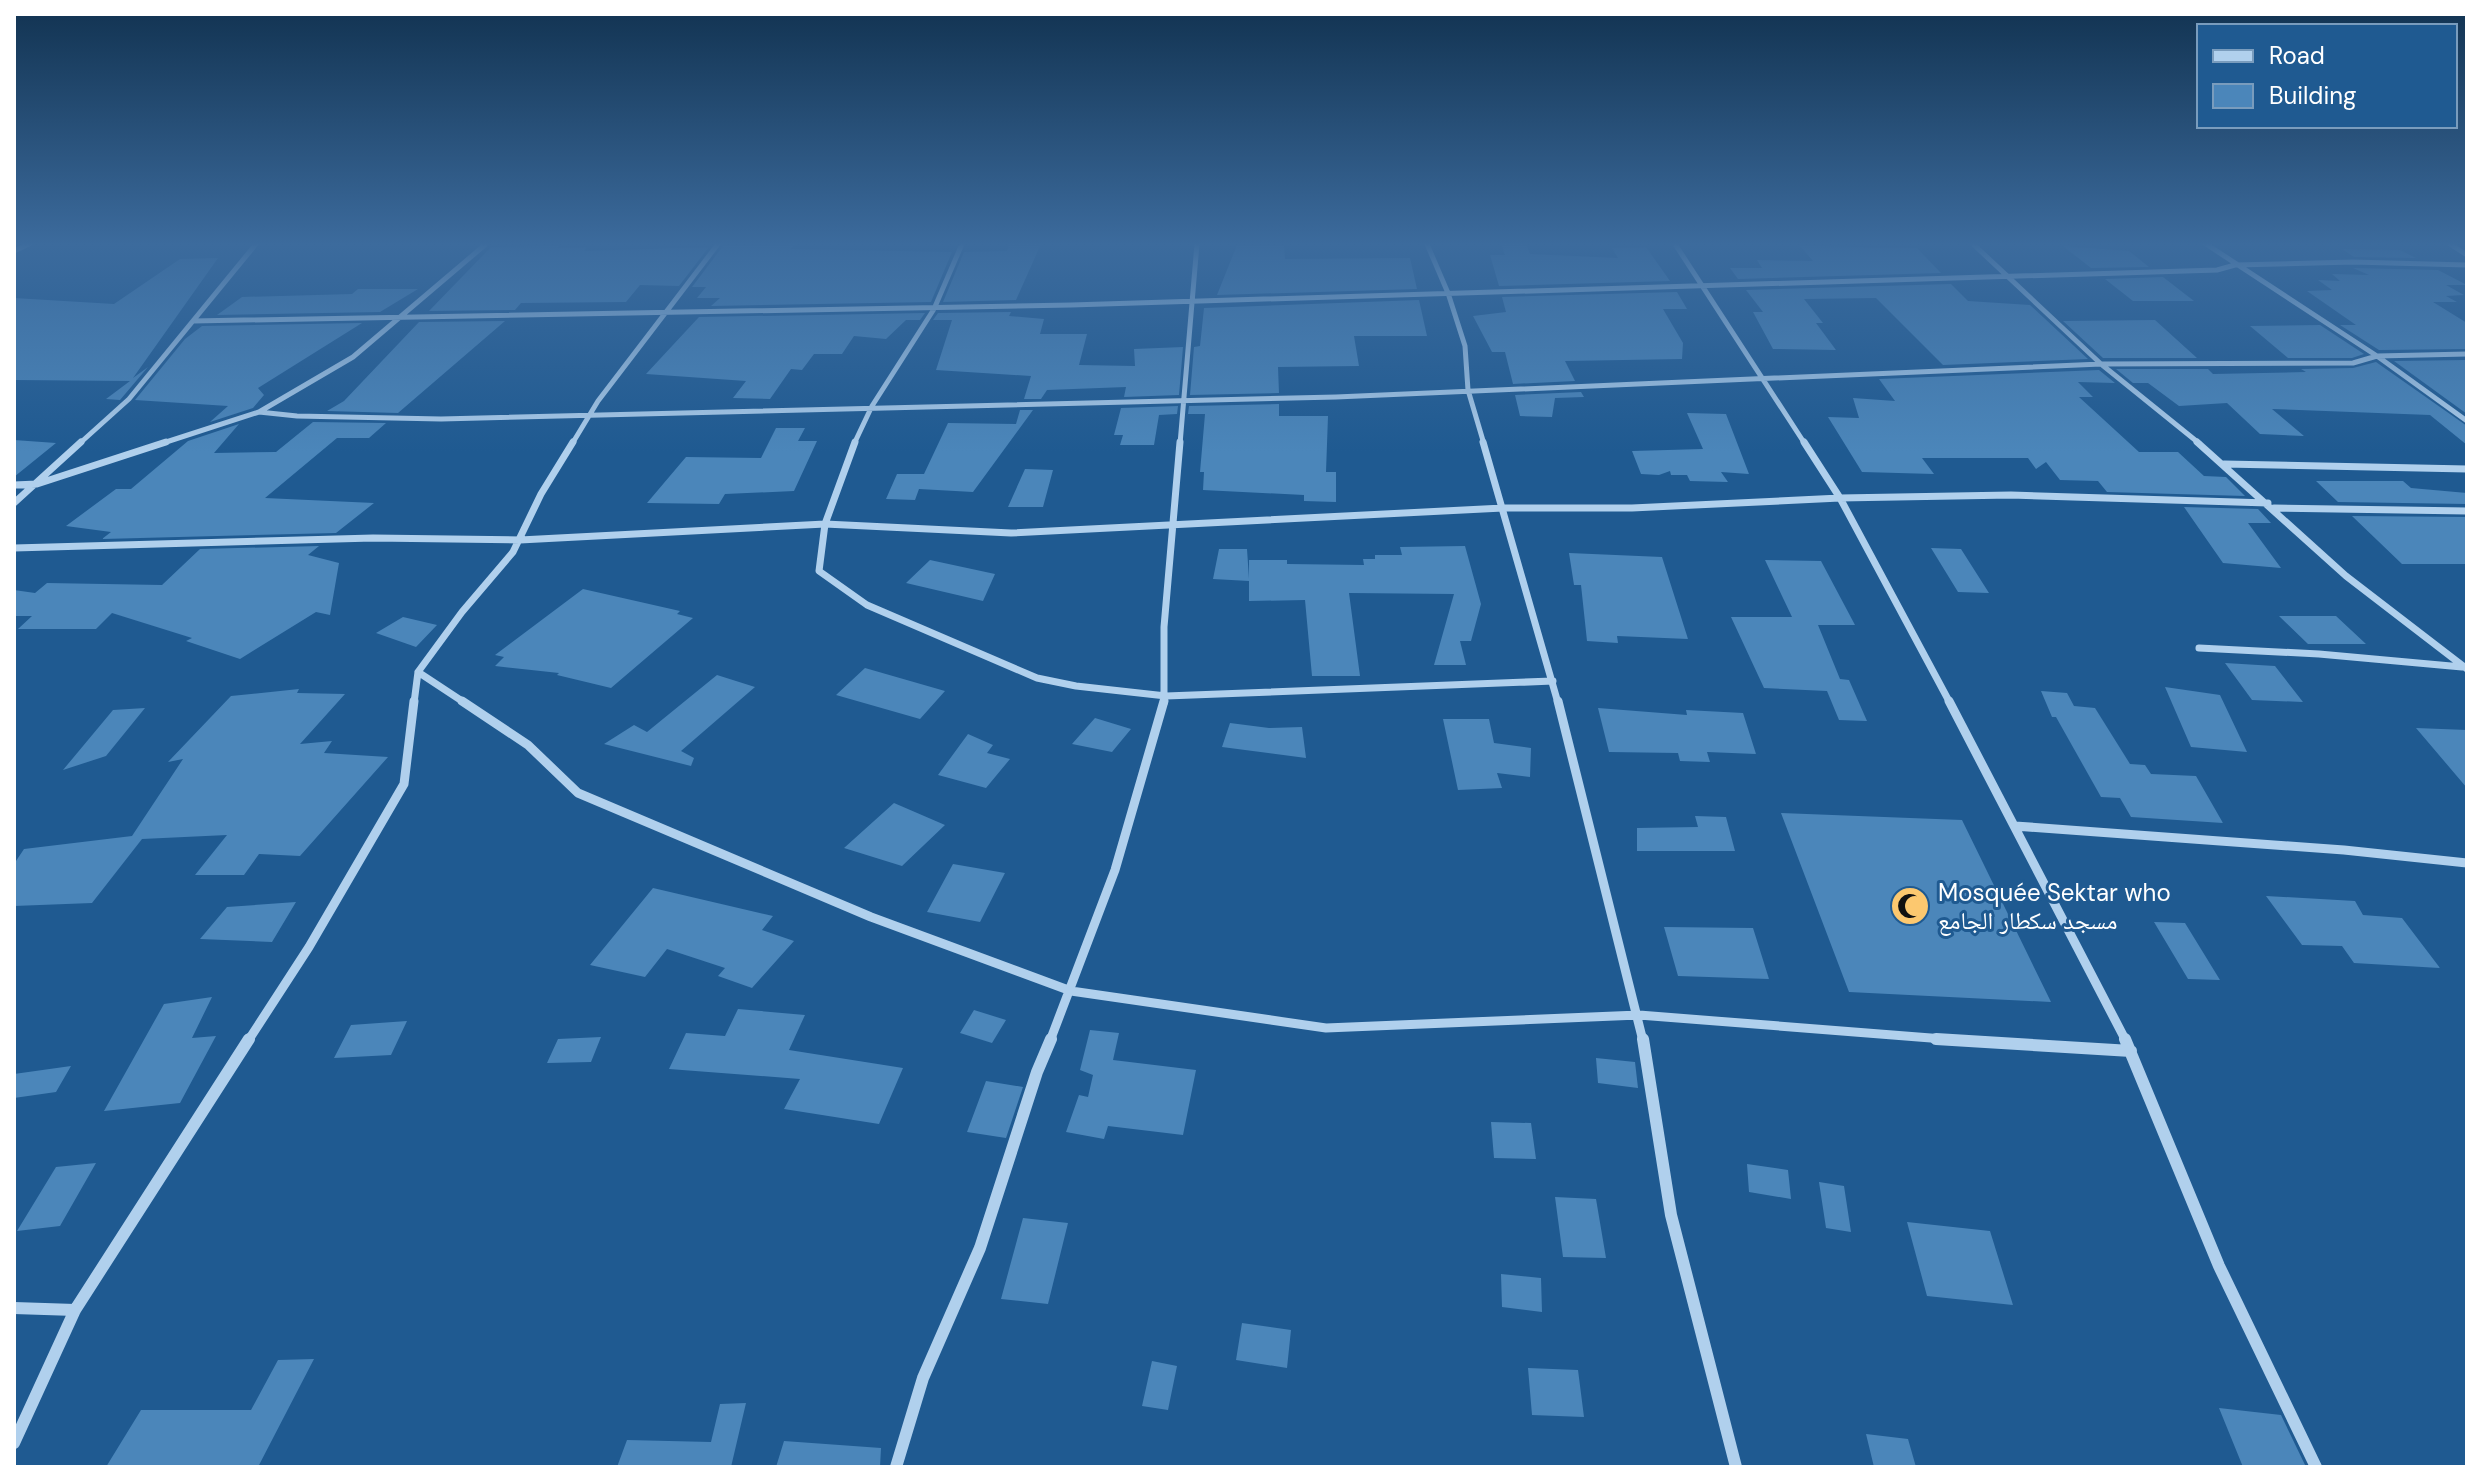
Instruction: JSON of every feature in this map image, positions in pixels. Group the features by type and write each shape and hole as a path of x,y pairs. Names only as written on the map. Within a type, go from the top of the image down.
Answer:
{"street":[{"path":"14,503 129,399 199,313"},
{"path":"14,485 37,484 259,412 353,357 403,313"},
{"path":"193,321 570,313"},
{"path":"14,1443 75,1310 309,947 404,784 418,672 520,540 541,494 590,413 662,313"},
{"path":"931,313 872,406 843,469 825,524 819,571 867,605 1037,678 1166,696 1553,681"},
{"path":"896,1467 923,1378 980,1248 1037,1072 1071,991 1115,870 1166,696 1164,627 1175,527 1189,313"},
{"path":"1454,313 1465,346 1468,390 1553,681 1606,901 1639,1015 1671,1215 1736,1467"},
{"path":"1717,313 1840,498 2015,826 2131,1051 2219,1266 2316,1467"},
{"path":"2047,313 2101,364 2224,464 2346,576 2466,668"},
{"path":"2310,313 2377,356 2467,421"},
{"path":"259,412 441,419 872,406 1336,397 2101,364 2353,363 2377,356 2467,354"},
{"path":"2224,464 2467,469"},
{"path":"14,548 373,538 520,540 825,524 1011,533 1503,508 1632,508 1840,498 2011,495 2467,511"},
{"path":"2199,648 2319,654 2466,668"},
{"path":"418,672 528,745 578,793 871,917 1071,991 1326,1028 1639,1015 1862,1035 2131,1051"},
{"path":"2015,826 2344,850 2467,863"},
{"path":"14,1308 75,1310"}],"building":[{"path":"14,313 179,313 133,378 148,367 120,400 106,399 130,381 14,380"},
{"path":"220,313 320,313 217,315"},
{"path":"925,313 920,320 906,320 886,339 854,336 842,354 814,354 802,370 791,369 770,399 733,398 746,381 646,374 699,317"},
{"path":"938,313 1010,313 1009,316 1044,319 1040,334 1087,334 1079,365 1135,366 1134,349 1183,347 1179,395 1124,397 1126,387 1047,390 1041,399 1024,399 1031,376 936,370 952,320 933,320"},
{"path":"1203,313 1422,313 1427,336 1354,336 1359,366 1278,367 1279,393 1190,395 1194,347 1200,346"},
{"path":"1497,313 1665,313 1683,343 1682,359 1565,361 1575,381 1513,384 1505,352 1492,352 1473,316"},
{"path":"1754,313 1815,313 1823,323 1816,323 1836,350 1773,349"},
{"path":"1891,313 2039,313 2088,359 1943,365"},
{"path":"2339,313 2451,313 2467,323 2467,349 2379,350 2340,325 2356,325"},
{"path":"2155,320 2197,358 2103,358 2063,321"},
{"path":"505,321 398,413 327,411 344,401 419,322"},
{"path":"362,323 258,388 264,395 253,408 210,422 228,406 135,400 185,339 202,326"},
{"path":"2320,325 2364,354 2352,358 2288,358 2250,326"},
{"path":"2467,360 2467,414 2394,361"},
{"path":"2376,362 2467,426 2467,445 2430,415 2272,409 2304,436 2260,434 2227,403 2179,406 2148,383 2133,383 2116,369 2208,369 2213,374 2306,372 2301,369 2353,368"},
{"path":"2099,370 2115,383 2078,382 2093,397 2079,397 2139,452 2178,452 2204,476 2226,477 2245,496 2107,492 2098,481 2060,480 2046,462 2036,469 2028,458 1922,458 1934,474 1862,472 1828,417 1859,418 1853,398 1895,401 1879,379"},
{"path":"1581,392 1584,397 1555,398 1552,417 1520,416 1515,395"},
{"path":"1279,404 1279,416 1328,416 1326,472 1336,472 1336,502 1304,501 1304,495 1203,490 1204,472 1200,472 1205,414 1188,414 1189,406"},
{"path":"1178,406 1177,414 1159,415 1154,445 1120,445 1123,435 1114,435 1121,408"},
{"path":"1020,410 1033,410 973,492 919,489 915,500 886,499 897,474 924,474 948,423 1016,424"},
{"path":"1687,413 1726,414 1749,474 1721,472 1728,482 1690,481 1687,475 1671,475 1670,471 1659,475 1641,474 1632,451 1703,449"},
{"path":"313,422 386,423 369,438 337,438 265,498 374,503 336,533 102,539 111,532 66,526 116,489 131,489 188,441 239,424 214,453 276,452"},
{"path":"776,428 805,428 798,441 817,441 794,491 725,494 719,504 647,503 686,457 761,458"},
{"path":"14,440 56,443 14,477"},
{"path":"1025,469 1053,470 1043,507 1008,507"},
{"path":"2316,481 2403,481 2411,488 2467,493 2467,504 2338,502"},
{"path":"2184,507 2258,509 2271,523 2248,523 2281,568 2223,563"},
{"path":"2352,516 2467,517 2467,564 2402,564"},
{"path":"319,546 308,555 339,563 330,615 316,612 240,659 186,641 192,638 112,613 96,629 18,629 32,616 14,616 14,590 35,593 47,583 162,585 200,549"},
{"path":"1465,546 1481,604 1471,641 1460,641 1466,665 1434,665 1454,594 1349,593 1360,676 1312,676 1305,600 1249,601 1249,581 1213,579 1219,549 1247,549 1249,579 1249,560 1364,565 1363,559 1375,559 1375,555 1402,555 1400,547"},
{"path":"1931,548 1961,549 1989,593 1958,592"},
{"path":"1569,553 1662,557 1688,639 1617,636 1618,643 1587,641 1581,585 1574,585"},
{"path":"930,560 995,574 983,601 906,583"},
{"path":"1765,560 1821,561 1855,625 1818,625 1840,679 1849,680 1867,721 1839,720 1827,691 1764,688 1731,617 1792,617"},
{"path":"583,589 680,611 677,614 693,618 611,688 557,675 559,673 495,666 504,657 495,655"},
{"path":"2279,616 2336,616 2366,644 2308,644"},
{"path":"403,617 437,625 416,647 376,633"},
{"path":"2225,663 2275,666 2303,702 2252,700"},
{"path":"865,668 945,691 920,719 836,695"},
{"path":"717,675 755,687 681,751 694,758 691,766 604,744 634,725 647,732"},
{"path":"2165,687 2220,695 2247,752 2191,747"},
{"path":"299,689 297,693 345,694 300,744 332,741 324,753 388,757 300,856 259,854 244,875 195,875 227,835 142,839 92,903 14,906 14,864 24,849 132,836 183,759 168,762 231,696"},
{"path":"2041,691 2067,693 2074,706 2095,708 2130,764 2145,765 2151,774 2196,776 2223,823 2131,817 2120,798 2101,797 2056,717 2052,717"},
{"path":"145,708 106,756 63,770 113,710"},
{"path":"1598,708 1687,715 1686,710 1743,713 1756,754 1707,752 1710,762 1680,761 1678,753 1609,752"},
{"path":"1095,718 1131,729 1112,752 1072,744"},
{"path":"1443,719 1489,719 1494,743 1531,748 1530,777 1497,773 1502,788 1458,790"},
{"path":"1230,723 1269,728 1302,727 1306,758 1222,747"},
{"path":"2416,728 2467,730 2467,788"},
{"path":"968,734 993,745 987,753 1010,759 986,788 938,775"},
{"path":"894,803 945,825 902,866 844,848"},
{"name":"Mosquée Sektar who مسجد سكطار الجامع","path":"1781,813 1962,820 2051,1002 1849,992"},
{"path":"1695,816 1726,817 1735,851 1637,851 1637,828 1698,827"},
{"path":"953,864 1005,873 980,922 927,912"},
{"path":"653,888 773,916 762,930 794,941 752,988 718,976 725,968 667,949 645,977 590,965"},
{"path":"2266,896 2355,901 2363,915 2402,918 2440,968 2354,963 2342,946 2302,945"},
{"path":"296,902 272,942 200,939 227,907"},
{"path":"2154,922 2185,923 2220,980 2188,979"},
{"path":"1664,927 1753,928 1769,979 1678,976"},
{"path":"212,997 192,1038 216,1036 180,1103 104,1111 164,1004"},
{"path":"738,1009 805,1015 789,1050 903,1068 879,1124 784,1109 800,1079 669,1069 686,1033 725,1036"},
{"path":"974,1010 1006,1020 992,1043 960,1033"},
{"path":"407,1021 391,1055 334,1058 351,1025"},
{"path":"1090,1030 1119,1033 1113,1060 1196,1070 1183,1135 1108,1126 1104,1139 1066,1132 1079,1095 1088,1097 1093,1075 1080,1070"},
{"path":"601,1037 591,1062 547,1063 558,1039"},
{"path":"1596,1058 1635,1062 1638,1088 1598,1083"},
{"path":"71,1066 56,1092 14,1098 14,1074"},
{"path":"986,1081 1023,1087 1006,1138 967,1132"},
{"path":"1491,1122 1531,1123 1536,1159 1494,1158"},
{"path":"96,1163 60,1226 17,1231 56,1167"},
{"path":"1747,1164 1788,1170 1791,1199 1749,1192"},
{"path":"1819,1182 1844,1186 1851,1232 1826,1228"},
{"path":"1555,1197 1596,1199 1606,1258 1563,1257"},
{"path":"1023,1218 1068,1223 1048,1304 1001,1299"},
{"path":"1907,1222 1990,1231 2013,1305 1927,1296"},
{"path":"1501,1274 1541,1278 1542,1312 1502,1307"},
{"path":"1242,1323 1291,1330 1287,1368 1236,1360"},
{"path":"314,1359 258,1467 106,1467 141,1410 251,1410 278,1360"},
{"path":"1152,1361 1177,1366 1168,1410 1142,1406"},
{"path":"1528,1368 1578,1370 1584,1417 1532,1415"},
{"path":"746,1403 731,1467 617,1467 627,1440 711,1442 720,1404"},
{"path":"2219,1408 2281,1415 2306,1467 2243,1467"},
{"path":"1866,1434 1908,1439 1916,1467 1874,1467"},
{"path":"784,1441 881,1448 880,1467 776,1467"}],"place":[{"name":"Mosquée Sektar who مسجد سكطار الجامع","path":"1910,906"}]}
